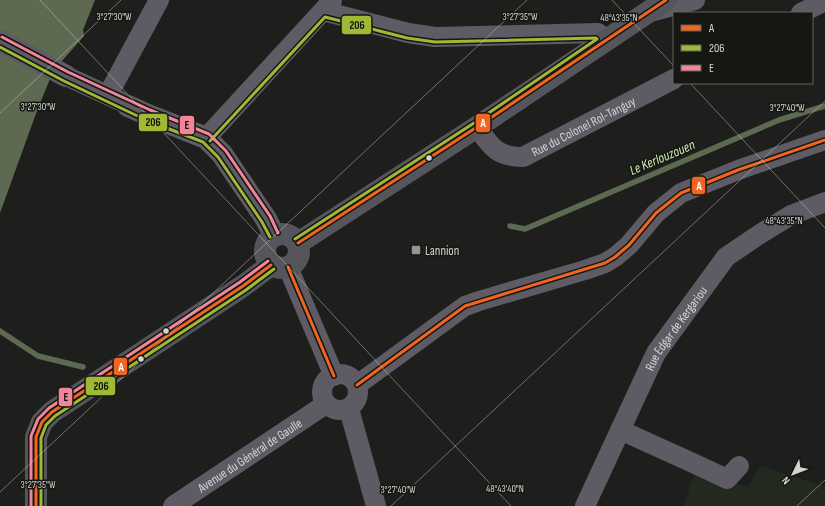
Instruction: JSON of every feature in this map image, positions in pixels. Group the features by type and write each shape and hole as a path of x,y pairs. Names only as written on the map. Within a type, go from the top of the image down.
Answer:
{"main road":[{"path":"298,243 477,127 666,0"},
{"path":"36,506 36,437 42,422 52,412 244,286 280,266 293,264 299,254 298,243 290,235 274,235 266,244 264,249 265,255 280,266"}],"street":[{"path":"108,96 159,0"},
{"path":"646,13 695,0"},
{"path":"803,12 825,1"},
{"path":"206,138 328,6 408,33 435,37 598,33 605,40"},
{"path":"0,41 66,76 128,106 206,138 222,154 266,219 274,235"},
{"name":"Rue du Colonel Rol-Tanguy","path":"477,127 484,137 502,154 511,157 523,157 673,80"},
{"path":"357,385 465,306 479,300 605,263 629,245 656,213 681,193 738,170 825,140"},
{"name":"Rue Edgar de Kergariou","path":"585,506 656,353 726,257 760,234 791,216 825,202"},
{"path":"280,266 334,376"},
{"path":"339,374 348,375 357,385 359,396 353,406 349,409 336,411 326,404 322,398 322,387 329,377 339,374"},
{"name":"Avenue du Général de Gaulle","path":"173,506 326,404"},
{"path":"349,409 376,506"},
{"path":"620,430 727,479 739,466"}],"shaded area":[{"path":"0,0 95,0 83,30 84,36 62,61 50,79 0,213"},
{"path":"761,466 825,487 825,506 684,506 695,471 748,487"}],"waterway":[{"name":"Le Kerlouzouen","path":"510,226 525,229 779,120 825,106"},
{"name":"Le Kerlouzouen","path":"0,331 38,356 83,367"}],"transit line":[{"name":"A","path":"298,243 477,127 666,0"},
{"name":"206","path":"210,141 325,17 407,38 435,42 597,39 474,123 295,239"},
{"name":"E","path":"2,37 68,72 150,110 209,134 226,151 270,216 278,233"},
{"name":"206","path":"0,47 64,81 146,120 203,142 218,157 262,222 270,237"},
{"name":"A","path":"357,385 465,306 605,263 629,245 656,213 681,193 738,170 825,140"},
{"name":"E","path":"31,506 31,436 38,419 49,408 240,282 268,261"},
{"name":"A","path":"36,506 36,437 42,422 52,412 243,286 271,265"},
{"name":"A","path":"288,267 334,376"},
{"name":"206","path":"41,506 41,438 46,425 55,416 246,290 274,269"}],"place":[{"name":"Lannion","path":"416,250"}]}
